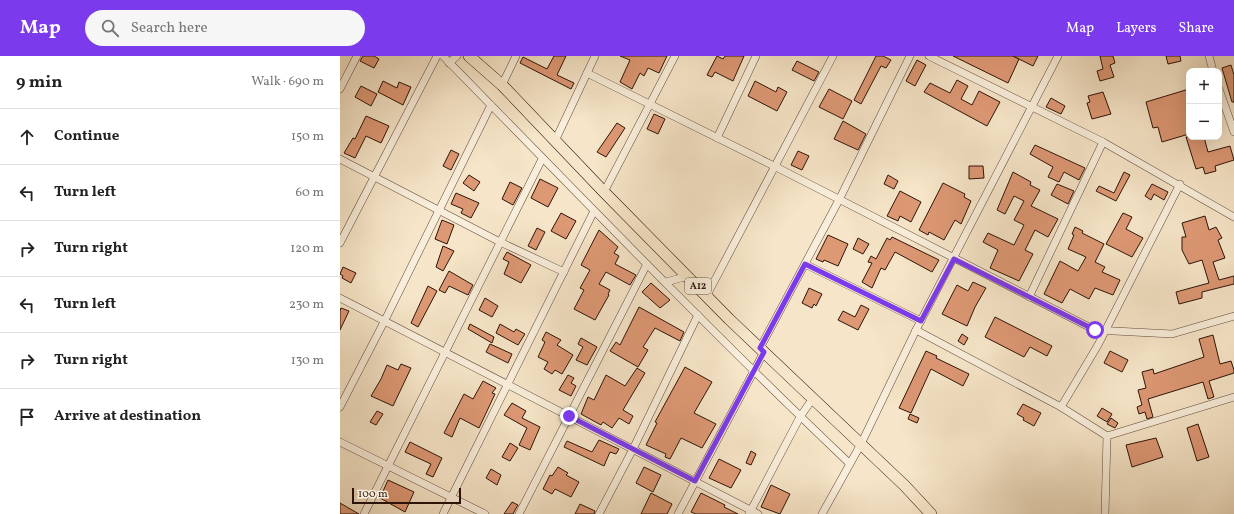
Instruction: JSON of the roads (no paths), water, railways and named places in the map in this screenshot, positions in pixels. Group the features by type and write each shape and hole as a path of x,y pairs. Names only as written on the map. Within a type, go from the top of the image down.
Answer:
{"main road":[{"name":"A12","path":"469,56 502,85 604,192 762,350 861,444 931,514"}],"street":[{"path":"340,89 357,56"},
{"path":"340,243 373,176 437,56"},
{"path":"443,56 646,264 666,282 800,417 849,463"},
{"path":"449,63 457,56"},
{"path":"502,85 516,56"},
{"path":"555,141 595,56"},
{"path":"604,192 675,56"},
{"path":"717,138 756,56"},
{"path":"707,294 776,167 833,56"},
{"path":"678,514 755,372 762,350 839,200 910,56"},
{"path":"929,56 1104,142 1180,184 1234,217"},
{"path":"822,514 849,463 861,444 916,330 1058,56"},
{"path":"1209,56 1213,68"},
{"path":"587,73 776,167 1095,330 1172,334 1234,316"},
{"path":"1222,98 1234,132"},
{"path":"340,407 385,320 491,105"},
{"path":"1029,297 1104,142"},
{"path":"340,159 500,242 564,272"},
{"path":"364,514 542,159"},
{"path":"1061,407 1105,331 1180,184"},
{"path":"443,514 594,211"},
{"path":"519,514 646,264"},
{"path":"805,264 921,321"},
{"path":"666,282 688,276"},
{"path":"340,298 695,481 750,512 758,514"},
{"path":"599,514 633,449 698,315"},
{"path":"916,330 1061,407 1107,436 1234,397"},
{"path":"750,512 800,417 813,398"},
{"path":"1105,514 1107,436"},
{"path":"340,442 485,514"}]}
